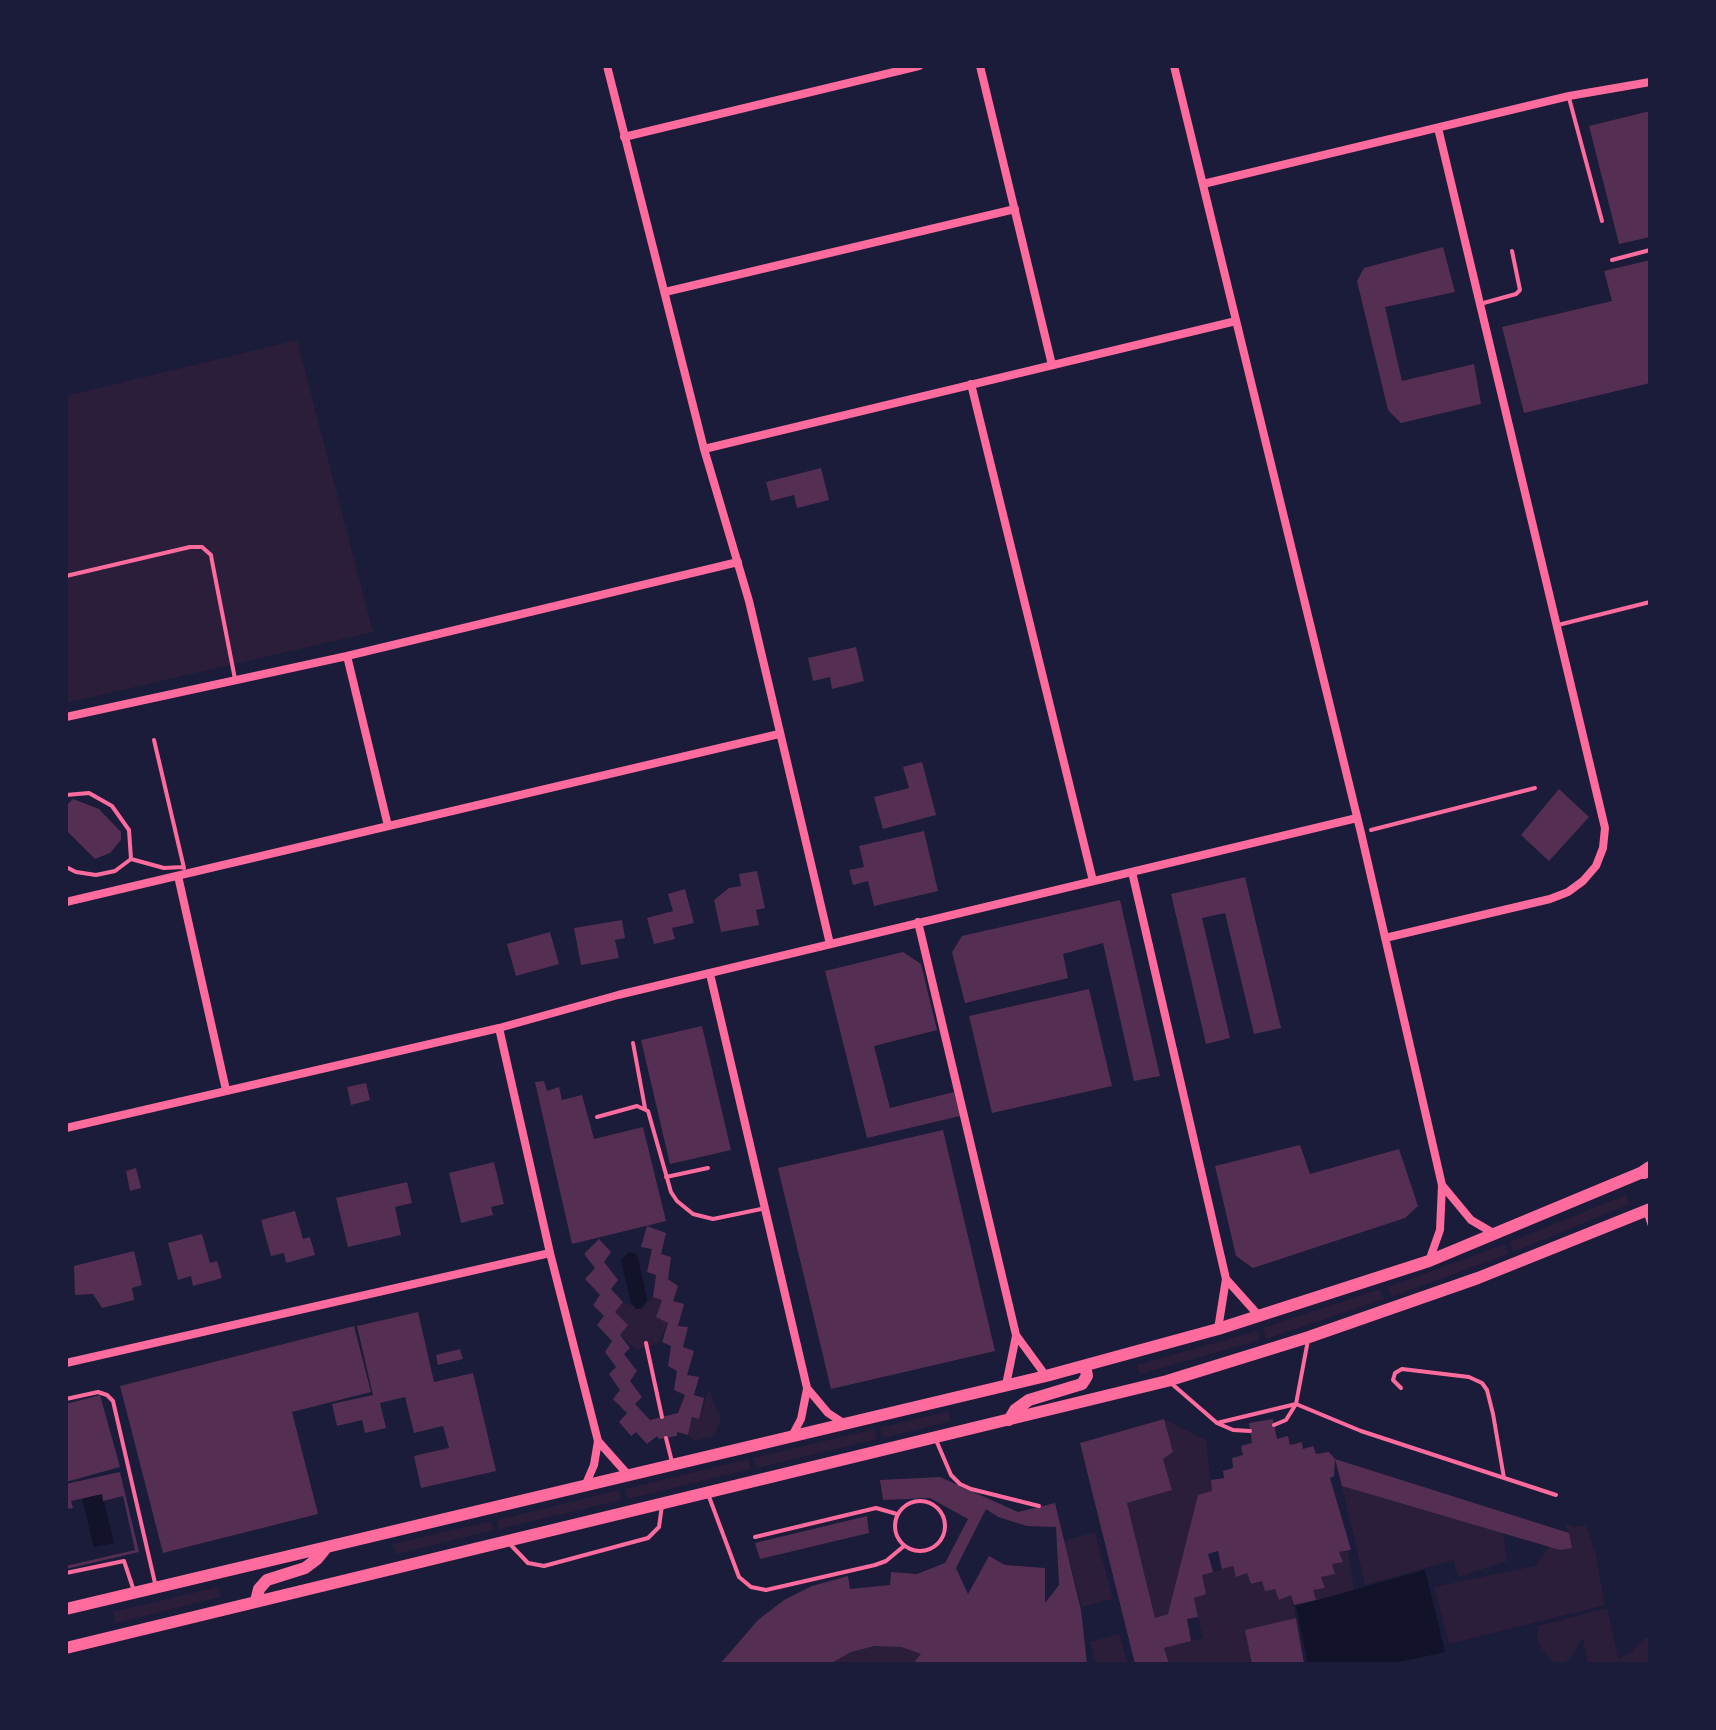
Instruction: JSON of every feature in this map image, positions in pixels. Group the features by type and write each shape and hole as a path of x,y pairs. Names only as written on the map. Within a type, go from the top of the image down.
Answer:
{"main road":[{"path":"66,1609 1085,1366 1260,1317 1429,1261 1648,1170"},
{"path":"66,1648 1167,1381 1309,1337 1478,1278 1648,1210"},
{"path":"1009,1420 1015,1410 1029,1400 1082,1384 1087,1376 1085,1366"},
{"path":"256,1601 259,1589 267,1580 305,1568 326,1548"}],"street":[{"path":"607,66 704,449 738,562 830,944"},
{"path":"624,137 919,66"},
{"path":"980,66 1052,365"},
{"path":"1174,66 1361,833 1442,1185 1440,1230 1429,1261"},
{"path":"1203,184 1569,96 1650,82"},
{"path":"1385,938 1550,899 1568,892 1596,866 1603,848 1605,828 1603,809 1438,128"},
{"path":"665,292 1015,209"},
{"path":"704,449 1236,321"},
{"path":"971,384 1093,881"},
{"path":"66,717 347,656 738,562"},
{"path":"347,656 388,826"},
{"path":"66,902 182,872 779,734"},
{"path":"66,1128 499,1028 618,995 1357,818"},
{"path":"182,872 226,1090"},
{"path":"1132,872 1226,1279 1218,1329"},
{"path":"918,922 1016,1335 1046,1376"},
{"path":"710,974 807,1388 820,1406 845,1424"},
{"path":"499,1028 550,1253 598,1441 594,1465 584,1487"},
{"path":"1442,1185 1471,1220 1496,1235"},
{"path":"66,1363 550,1253"},
{"path":"1226,1279 1260,1317"},
{"path":"1006,1385 1016,1335"},
{"path":"792,1437 801,1419 807,1388"},
{"path":"598,1441 630,1476"}],"lane":[{"path":"1569,96 1602,221"},
{"path":"1612,260 1650,250"},
{"path":"1480,304 1516,294 1520,290 1512,251"},
{"path":"66,576 190,547 202,547 211,555 235,679"},
{"path":"1558,625 1650,602"},
{"path":"131,859 182,872 154,740"},
{"path":"66,795 89,793 112,806 129,830 131,859"},
{"path":"66,867 96,875 115,871 131,859"},
{"path":"633,1043 645,1108 651,1115 666,1177 677,1201 703,1218 713,1219 766,1208"},
{"path":"597,1117 637,1106 645,1108"},
{"path":"666,1177 708,1168"},
{"path":"1648,1210 1650,1226"},
{"path":"1274,1425 1286,1420 1296,1404 1309,1337"},
{"path":"646,1343 662,1417"},
{"path":"1401,1388 1393,1380 1395,1373 1402,1369 1469,1377 1482,1383 1493,1414 1504,1478"},
{"path":"1167,1381 1217,1423 1233,1430 1250,1431"},
{"path":"66,1399 98,1392 113,1401 156,1588"},
{"path":"1217,1423 1296,1404 1361,1431 1556,1495"},
{"path":"935,1437 951,1475 960,1484 1039,1506"},
{"path":"666,1438 673,1466"},
{"path":"707,1492 739,1577 751,1587 766,1590 875,1565 886,1561 904,1546"},
{"path":"507,1540 528,1563 544,1566 648,1538 659,1527 662,1502"},
{"path":"910,1502 928,1502 945,1521 942,1538 937,1545 921,1551 904,1546 895,1531 897,1514 910,1502"},
{"path":"755,1537 876,1508 897,1514"},
{"path":"66,1573 124,1561 135,1593"}],"path":[{"path":"1361,833 1535,788"}],"shaded area":[{"path":"297,340 373,632 66,703 66,396"},
{"path":"1626,1195 1630,1204 1513,1252 1510,1242"},
{"path":"1505,1244 1508,1254 1391,1297 1388,1287"},
{"path":"629,1252 638,1258 647,1299 641,1309 636,1309 631,1303 621,1260"},
{"path":"1380,1289 1384,1299 1266,1339 1263,1328"},
{"path":"653,1297 662,1300 656,1317 668,1323 658,1344 636,1349 620,1335 628,1325 615,1312 623,1302 641,1309"},
{"path":"1257,1331 1260,1340 1140,1374 1137,1365"},
{"path":"709,1389 721,1420 714,1436 694,1441 688,1435 692,1417 699,1419"},
{"path":"948,1411 951,1421 883,1438 880,1428"},
{"path":"1164,1419 1206,1440 1212,1491 1168,1614 1155,1618 1127,1503 1172,1490 1163,1459 1173,1452"},
{"path":"874,1429 877,1439 757,1468 754,1458"},
{"path":"748,1459 751,1469 628,1499 625,1489"},
{"path":"1342,1486 1503,1533 1507,1561 1458,1577 1454,1560 1365,1585"},
{"path":"619,1490 621,1500 499,1529 497,1520"},
{"path":"102,1494 114,1543 94,1547 82,1498"},
{"path":"491,1521 494,1530 396,1554 393,1544"},
{"path":"1564,1523 1574,1527 1586,1525 1596,1556 1605,1605 1449,1644 1434,1587 1535,1566 1549,1547 1569,1533"},
{"path":"1095,1532 1113,1599 1082,1607 1064,1541"},
{"path":"1339,1552 1348,1552 1355,1592 1316,1600 1313,1590 1325,1588 1321,1577 1335,1573 1332,1564"},
{"path":"1233,1566 1236,1576 1247,1573 1251,1584 1262,1581 1275,1589 1279,1599 1291,1595 1296,1618 1246,1631 1252,1664 1169,1664 1164,1648 1203,1638 1194,1598 1202,1575"},
{"path":"1425,1570 1445,1652 1389,1664 1308,1664 1296,1606"},
{"path":"218,1587 221,1597 116,1623 113,1612"},
{"path":"1607,1608 1618,1658 1632,1652 1643,1639 1650,1637 1650,1664 1588,1664 1583,1638 1563,1664 1554,1662 1538,1642 1538,1626"},
{"path":"1119,1634 1128,1664 1096,1664 1090,1642"},
{"path":"875,1646 901,1647 921,1654 914,1664 830,1664 851,1652"}],"building":[{"path":"1650,111 1650,237 1619,244 1589,126"},
{"path":"1443,247 1455,292 1385,307 1402,381 1474,364 1481,404 1401,423 1388,410 1357,281 1364,268"},
{"path":"1650,260 1650,383 1524,413 1502,327 1612,301 1604,271"},
{"path":"821,468 829,500 797,508 794,495 771,501 766,482"},
{"path":"856,647 864,681 832,689 830,677 813,681 808,658"},
{"path":"922,762 936,815 883,829 874,797 909,788 903,767"},
{"path":"1559,789 1589,817 1549,861 1521,835"},
{"path":"73,799 99,809 121,832 121,840 110,853 95,859 66,830 66,806"},
{"path":"924,831 938,891 874,906 868,881 853,885 849,870 864,867 859,846"},
{"path":"757,871 765,908 756,910 759,925 721,932 714,900 729,888 741,886 739,874"},
{"path":"1245,877 1281,1028 1254,1034 1225,913 1202,918 1230,1038 1206,1044 1171,894"},
{"path":"685,889 694,923 672,928 675,939 654,944 647,918 673,911 668,894"},
{"path":"1120,900 1160,1076 1134,1081 1103,943 1063,954 1068,978 965,1003 952,952 962,936"},
{"path":"622,920 625,938 615,940 619,958 581,965 574,928"},
{"path":"550,932 559,964 516,976 507,944"},
{"path":"903,952 921,964 937,1030 874,1046 890,1108 954,1092 960,1116 867,1138 825,971"},
{"path":"1089,989 1112,1086 992,1113 969,1016"},
{"path":"702,1026 731,1150 670,1164 641,1040"},
{"path":"544,1081 547,1091 559,1087 562,1100 582,1095 594,1139 643,1127 666,1221 572,1244 535,1082"},
{"path":"366,1083 370,1100 351,1105 347,1087"},
{"path":"943,1130 995,1351 831,1389 778,1168"},
{"path":"1300,1145 1310,1174 1399,1149 1418,1206 1405,1218 1253,1268 1236,1256 1215,1166"},
{"path":"494,1162 504,1204 491,1207 493,1215 461,1223 449,1173"},
{"path":"136,1168 141,1188 130,1191 126,1171"},
{"path":"407,1182 412,1203 395,1207 401,1235 348,1247 336,1198"},
{"path":"295,1211 303,1239 310,1237 315,1255 286,1263 284,1253 271,1256 261,1220"},
{"path":"647,1226 666,1233 661,1254 671,1257 668,1279 678,1286 673,1301 684,1304 678,1326 688,1327 683,1347 694,1351 687,1375 699,1377 694,1395 704,1398 699,1419 692,1417 688,1435 677,1432 677,1436 659,1439 657,1436 647,1444 636,1432 631,1436 619,1422 627,1413 613,1399 620,1390 609,1374 616,1367 605,1352 612,1341 597,1325 604,1316 593,1305 600,1295 585,1279 595,1268 584,1254 599,1239 611,1252 604,1262 618,1280 611,1289 623,1302 615,1312 628,1325 620,1335 630,1348 624,1354 637,1371 630,1381 642,1397 635,1404 650,1420 678,1413 685,1395 674,1390 677,1371 668,1366 671,1346 662,1342 668,1323 656,1317 662,1300 653,1297 656,1275 647,1272 652,1249 641,1247"},
{"path":"202,1234 210,1263 217,1261 222,1278 193,1286 191,1276 178,1280 168,1243"},
{"path":"134,1251 142,1285 132,1288 134,1300 102,1308 93,1294 75,1295 74,1266"},
{"path":"418,1312 434,1382 473,1373 496,1471 421,1488 414,1456 449,1448 443,1426 414,1433 405,1397 380,1403 386,1428 365,1433 362,1420 337,1426 332,1404 373,1395 357,1326"},
{"path":"354,1326 371,1392 292,1412 318,1514 163,1553 120,1386"},
{"path":"460,1349 463,1359 438,1365 436,1355"},
{"path":"100,1395 120,1467 66,1482 66,1404"},
{"path":"1164,1419 1173,1452 1163,1459 1172,1490 1127,1503 1155,1618 1168,1614 1198,1495 1212,1491 1211,1480 1224,1478 1223,1471 1233,1468 1232,1458 1243,1455 1241,1446 1252,1443 1249,1423 1273,1419 1277,1439 1288,1436 1290,1445 1302,1442 1303,1449 1313,1446 1316,1454 1329,1452 1335,1459 1334,1476 1330,1478 1351,1550 1339,1552 1343,1562 1332,1564 1335,1574 1321,1577 1325,1588 1313,1590 1316,1600 1294,1605 1291,1595 1279,1600 1275,1589 1265,1591 1262,1581 1251,1584 1247,1573 1236,1577 1233,1566 1222,1569 1218,1551 1208,1554 1213,1572 1202,1575 1206,1594 1194,1598 1198,1617 1187,1619 1191,1641 1164,1648 1169,1664 1135,1664 1080,1443"},
{"path":"1335,1459 1569,1533 1572,1548 1560,1550 1342,1486"},
{"path":"120,1472 139,1552 66,1569 66,1566 135,1550 123,1496 103,1501 102,1494 71,1501 73,1508 66,1509 66,1484"},
{"path":"940,1477 1018,1512 1055,1503 1081,1610 1087,1664 919,1664 915,1661 921,1654 901,1647 875,1646 851,1652 830,1664 720,1664 758,1620 784,1600 812,1586 848,1576 850,1589 890,1585 891,1572 917,1574 945,1563 968,1519 930,1498 883,1500 880,1480","holes":["986,1509 998,1517 1027,1526 1056,1527 1059,1585 1045,1603 1045,1568 1005,1565 989,1556 968,1594 956,1568"]},
{"path":"867,1516 869,1533 760,1559 755,1543"},
{"path":"1296,1618 1304,1664 1252,1664 1245,1630"}]}
